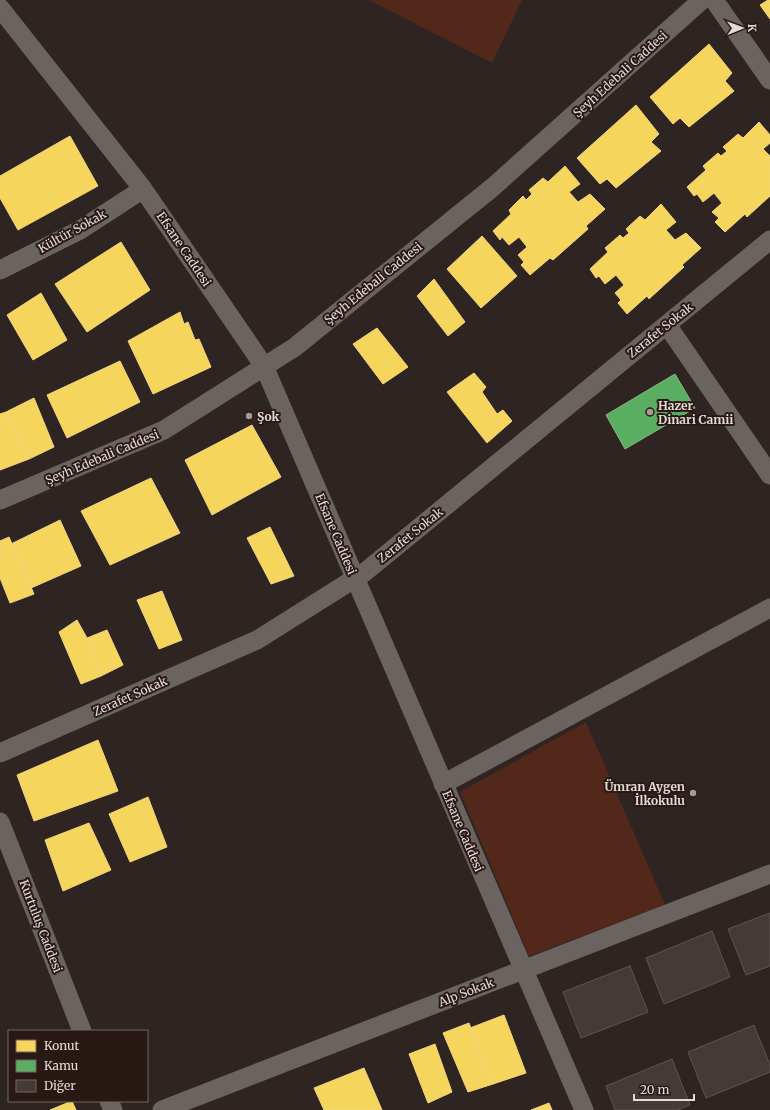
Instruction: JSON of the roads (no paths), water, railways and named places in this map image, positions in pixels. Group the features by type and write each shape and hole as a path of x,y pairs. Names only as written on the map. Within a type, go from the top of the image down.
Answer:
{"street":[{"name":"Şeyh Edebali Caddesi","path":"0,500 164,430 295,346 493,187 702,0"},
{"path":"714,0 770,80"},
{"name":"Efsane Caddesi","path":"0,8 142,189 264,366 584,1110"},
{"name":"Kültür Sokak","path":"0,270 80,230 142,189"},
{"name":"Zerafet Sokak","path":"0,753 257,640 365,572 770,240"},
{"path":"667,324 770,475"},
{"path":"443,784 770,608"},
{"name":"Kurtuluş Caddesi","path":"0,822 82,1030"},
{"name":"Alp Sokak","path":"162,1110 770,874"}],"place":[{"name":"Hazer Dinari Camii","path":"650,412"},
{"name":"Şok","path":"249,416"},
{"name":"Ümran Aygen İlkokulu","path":"693,793"}]}
